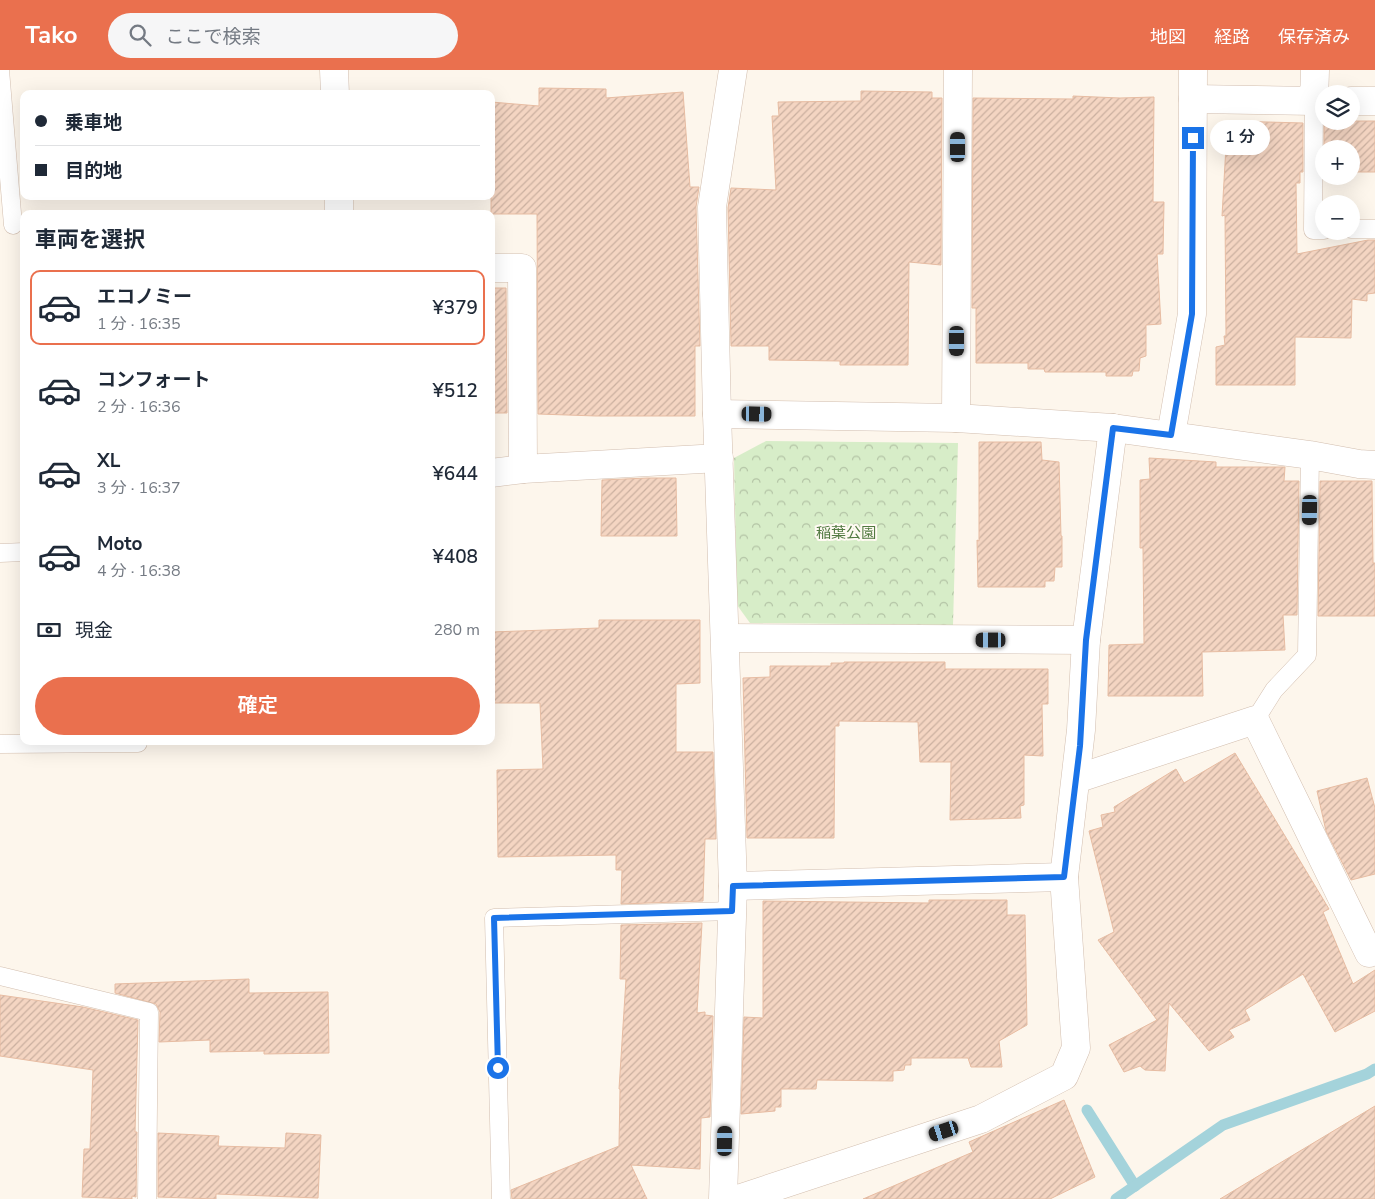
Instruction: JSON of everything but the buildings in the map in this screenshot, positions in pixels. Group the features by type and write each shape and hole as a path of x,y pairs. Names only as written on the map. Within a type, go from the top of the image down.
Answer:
{"street":[{"path":"334,70 335,90"},
{"path":"723,1199 733,899 712,207 733,70"},
{"path":"956,418 958,70"},
{"path":"1171,435 1192,314 1193,70"},
{"path":"1315,70 1317,85"},
{"path":"1193,100 1315,101"},
{"path":"1360,101 1375,101"},
{"path":"495,268 522,268 523,469"},
{"path":"717,414 956,418 1113,428 1375,465"},
{"path":"738,1199 981,1119 1064,1076 1076,1048 1064,877 1076,779 1086,640 1113,428"},
{"path":"495,472 523,469 719,458"},
{"path":"725,638 1086,640"},
{"path":"1076,779 1255,720 1369,953 1375,950"},
{"path":"733,899 1064,877"}],"lane":[{"path":"0,70 14,225"},
{"path":"1315,230 1313,230 1318,130"},
{"path":"1360,229 1375,229"},
{"path":"1255,720 1274,690 1307,655 1310,455"},
{"path":"0,553 20,552"},
{"path":"0,744 20,744"},
{"path":"501,1199 494,918 733,899"},
{"path":"0,976 149,1012 147,1199"}],"green space":[{"name":"稲葉公園","path":"766,441 958,443 953,625 750,623 737,605 734,458"}],"waterway":[{"path":"1116,1199 1223,1125 1367,1074 1375,1069"},
{"path":"1087,1110 1135,1186"}],"route":[{"path":"498,1068 494,918 732,911 733,886 1064,877 1080,746 1086,640 1113,428 1171,435 1192,314 1193,138"}]}
